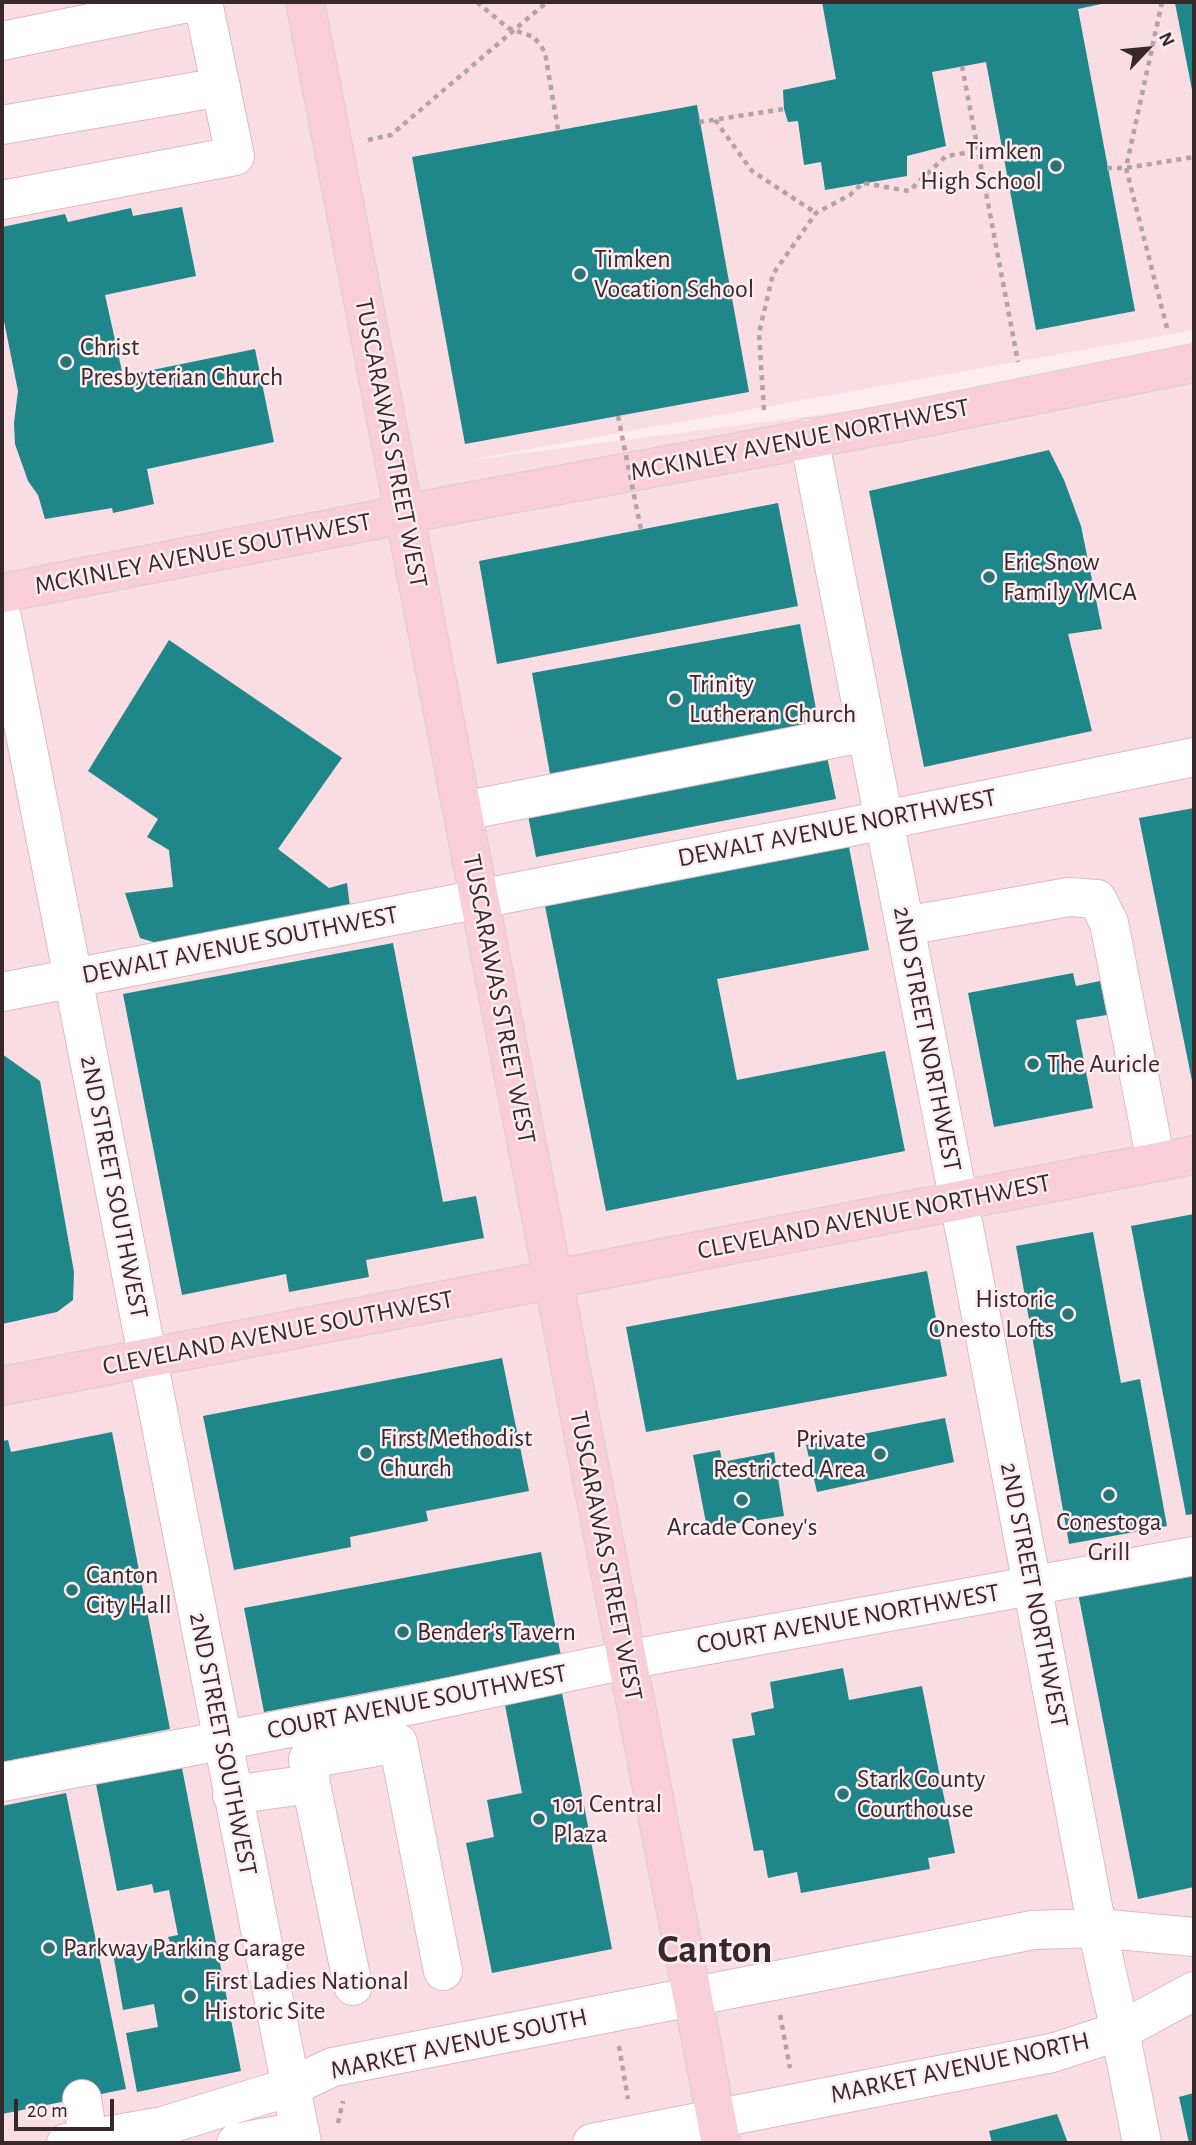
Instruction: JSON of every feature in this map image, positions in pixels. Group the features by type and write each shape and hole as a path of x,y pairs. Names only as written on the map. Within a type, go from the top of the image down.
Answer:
{"main road":[{"name":"TUSCARAWAS STREET WEST","path":"305,2 719,2131"},
{"name":"MCKINLEY AVENUE NORTHWEST","path":"405,514 1185,365"},
{"name":"MCKINLEY AVENUE SOUTHWEST","path":"2,593 405,514"},
{"name":"CLEVELAND AVENUE NORTHWEST","path":"553,1280 1194,1155"},
{"name":"CLEVELAND AVENUE SOUTHWEST","path":"2,1386 553,1280"}],"street":[{"path":"2,41 193,2"},
{"path":"2,200 234,156 204,2"},
{"path":"2,125 221,87"},
{"name":"2ND STREET NORTHWEST","path":"809,438 971,1263 1097,1928 1142,2143"},
{"name":"2ND STREET SOUTHWEST","path":"2,617 301,2137"},
{"path":"463,811 867,732"},
{"name":"DEWALT AVENUE NORTHWEST","path":"479,898 1194,757"},
{"path":"905,926 1069,897 1097,899 1109,923 1156,1162"},
{"name":"DEWALT AVENUE SOUTHWEST","path":"2,992 479,898"},
{"name":"COURT AVENUE NORTHWEST","path":"626,1660 1194,1556"},
{"name":"COURT AVENUE SOUTHWEST","path":"2,1782 412,1705 626,1660"},
{"path":"353,1986 307,1759 398,1743 443,1971"},
{"path":"232,1795 311,1784"},
{"path":"692,1997 1033,1930 1097,1928 1194,1937"},
{"name":"MARKET AVENUE NORTH","path":"719,2131 1052,2053 1120,2031 1194,1991"},
{"name":"MARKET AVENUE SOUTH","path":"81,2142 163,2126 290,2087 333,2067 692,1997"},
{"path":"81,2142 82,2099"},
{"path":"592,2143 719,2131"},
{"path":"236,2143 301,2137"}],"path":[{"path":"477,2 508,27 534,37 545,52 558,130"},
{"path":"334,148 391,135 547,2"},
{"path":"1162,2 1126,168 1185,365"},
{"path":"962,66 1025,397"},
{"path":"699,122 784,109"},
{"path":"715,120 752,171 816,213"},
{"path":"767,446 759,333 773,274 816,213 850,195 863,183 909,191 946,156 978,152"},
{"path":"1107,167 1126,168 1194,157"},
{"path":"618,416 641,530"},
{"path":"779,2009 790,2071"},
{"path":"619,2044 629,2102"},
{"path":"339,2129 337,2121 346,2094"}],"shaded area":[{"path":"2,2 1194,2 1194,330 463,461 1194,366 1194,2143 2,2143"}],"building":[{"name":"Timken High School","path":"822,2 1101,2 1078,9 1135,311 1036,330 986,62 932,72 946,146 907,156 907,176 825,190 821,162 804,165 798,121 788,122 783,90 836,79"},
{"path":"1194,2 1194,100 1175,3"},
{"name":"Timken Vocation School","path":"697,105 749,392 465,444 412,157"},
{"name":"Christ Presbyterian Church","path":"182,207 196,276 105,295 123,376 255,349 274,442 147,469 154,504 113,513 112,508 45,519 38,495 28,481 15,444 14,423 18,391 2,311 2,227 65,214 68,222 131,208 133,216"},
{"name":"Eric Snow Family YMCA","path":"1049,450 1064,480 1081,526 1102,629 1068,634 1092,731 924,767 869,491"},
{"path":"778,503 798,606 497,664 479,561"},
{"name":"Trinity Lutheran Church","path":"800,624 819,725 550,774 532,673"},
{"path":"169,640 342,758 278,849 329,888 347,883 350,907 167,946 140,938 125,893 173,887 169,850 147,837 158,819 88,771"},
{"path":"826,752 836,799 536,857 527,810"},
{"path":"1194,808 1194,1086 1193,1086 1139,818"},
{"path":"849,847 869,950 717,979 737,1080 885,1051 905,1151 606,1211 545,906"},
{"path":"393,943 443,1202 476,1196 484,1238 366,1260 369,1277 289,1292 286,1274 182,1295 123,994"},
{"name":"The Auricle","path":"1073,973 1076,986 1100,981 1107,1015 1076,1020 1093,1108 994,1127 968,993"},
{"path":"2,1054 40,1081 74,1272 73,1300 57,1312 2,1324"},
{"path":"1194,1214 1194,1514 1186,1515 1131,1226"},
{"path":"1093,1232 1121,1383 1140,1379 1167,1526 1069,1544 1016,1246"},
{"path":"927,1271 947,1376 646,1432 626,1327"},
{"name":"First Methodist Church","path":"502,1358 529,1491 426,1511 428,1521 350,1537 351,1547 234,1570 203,1416"},
{"name":"Private Restricted Area","path":"945,1418 954,1462 817,1492 806,1445"},
{"name":"Canton City Hall","path":"112,1432 170,1729 2,1762 2,1441 8,1440 11,1452"},
{"name":"Arcade Coney's","path":"720,1450 722,1462 774,1452 784,1516 707,1528 693,1455"},
{"name":"Bender's Tavern","path":"541,1552 561,1656 264,1712 244,1608"},
{"path":"1194,1571 1194,1887 1138,1899 1078,1593"},
{"name":"Stark County Courthouse","path":"843,1668 849,1700 922,1686 955,1853 928,1858 930,1869 801,1893 797,1872 768,1878 763,1850 754,1851 732,1739 755,1735 751,1713 774,1708 770,1682"},
{"name":"101 Central Plaza","path":"562,1693 612,1949 492,1973 466,1843 494,1837 487,1800 522,1793 505,1705"},
{"path":"182,1768 241,2071 137,2092 126,2033 158,2027 154,2004 123,2010 113,1953 170,1942 168,1937 178,1935 169,1890 154,1893 152,1884 117,1891 96,1784"},
{"name":"Parkway Parking Garage","path":"66,1793 126,2089 2,2114 2,1806"},
{"path":"1194,2093 1194,2143 1189,2143 1179,2097"},
{"path":"1057,2114 1068,2143 992,2143 989,2131"}],"place":[{"name":"Timken High School","path":"1056,166"},
{"name":"Timken Vocation School","path":"580,274"},
{"name":"Christ Presbyterian Church","path":"66,362"},
{"name":"Eric Snow Family YMCA","path":"989,577"},
{"name":"Trinity Lutheran Church","path":"675,699"},
{"name":"The Auricle","path":"1033,1064"},
{"name":"Historic Onesto Lofts","path":"1068,1314"},
{"name":"First Methodist Church","path":"366,1453"},
{"name":"Private Restricted Area","path":"880,1454"},
{"name":"Conestoga Grill","path":"1109,1495"},
{"name":"Arcade Coney's","path":"742,1500"},
{"name":"Canton City Hall","path":"72,1590"},
{"name":"Bender's Tavern","path":"403,1632"},
{"name":"Stark County Courthouse","path":"843,1794"},
{"name":"101 Central Plaza","path":"539,1819"},
{"name":"Parkway Parking Garage","path":"49,1948"},
{"name":"First Ladies National Historic Site","path":"190,1996"}],"district":[{"name":"Canton","path":"715,1950"}]}
